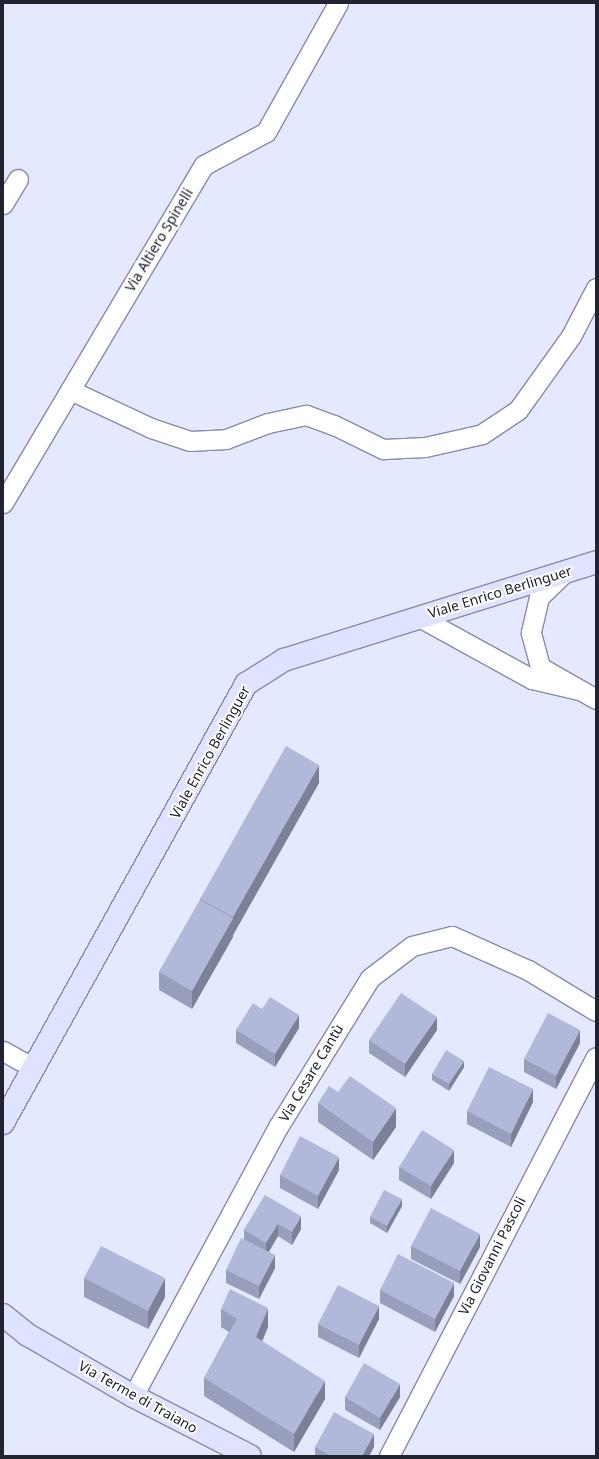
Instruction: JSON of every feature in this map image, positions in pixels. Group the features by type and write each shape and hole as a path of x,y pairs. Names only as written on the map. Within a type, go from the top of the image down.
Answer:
{"street":[{"name":"Via Altiero Spinelli","path":"3,503 204,165 266,132 338,3"},
{"path":"3,204 18,179"},
{"path":"70,390 151,428 190,441 226,439 268,423 306,415 334,425 383,449 426,447 482,434 518,410 571,336 596,288"},
{"name":"Viale Enrico Berlinguer","path":"3,1123 246,684 284,660 419,617 563,574 596,562"},
{"path":"563,574 539,597 531,633 540,667 596,699"},
{"path":"419,617 532,678 579,690"},
{"name":"Via Cesare Cantù","path":"133,1396 278,1127 370,978 412,946 452,936 528,970 596,1011"},
{"path":"3,1050 34,1068"},
{"name":"Via Giovanni Pascoli","path":"388,1456 596,1057"},
{"name":"Via Terme di Traiano","path":"3,1299 28,1335"},
{"name":"Via Terme di Traiano","path":"3,1315 28,1335 133,1396 250,1456"}],"building":[{"path":"286,746 319,765 233,917 200,899"},
{"path":"200,900 233,918 192,991 159,972"},
{"path":"401,993 437,1017 405,1064 369,1040"},
{"path":"270,997 299,1015 275,1054 236,1030 253,1003 262,1009"},
{"path":"548,1013 580,1030 556,1076 524,1059"},
{"path":"446,1050 464,1061 449,1084 432,1074"},
{"path":"489,1067 533,1089 511,1134 467,1111"},
{"path":"350,1076 396,1108 373,1142 318,1103 329,1086 338,1092"},
{"path":"422,1130 454,1150 431,1186 399,1167"},
{"path":"300,1136 339,1157 318,1196 280,1175"},
{"path":"384,1190 402,1199 387,1226 370,1217"},
{"path":"265,1195 301,1216 292,1232 278,1224 266,1243 244,1230"},
{"path":"431,1208 480,1234 460,1271 411,1246"},
{"path":"241,1238 275,1255 259,1286 226,1270"},
{"path":"101,1246 165,1278 148,1311 84,1278"},
{"path":"398,1254 454,1283 435,1319 380,1290"},
{"path":"338,1285 379,1306 359,1345 318,1324"},
{"path":"230,1289 268,1308 256,1337 325,1381 294,1434 204,1378 237,1319 221,1309"},
{"path":"364,1363 400,1384 380,1418 345,1397"},
{"path":"334,1412 374,1434 362,1456 331,1456 315,1447"}]}
